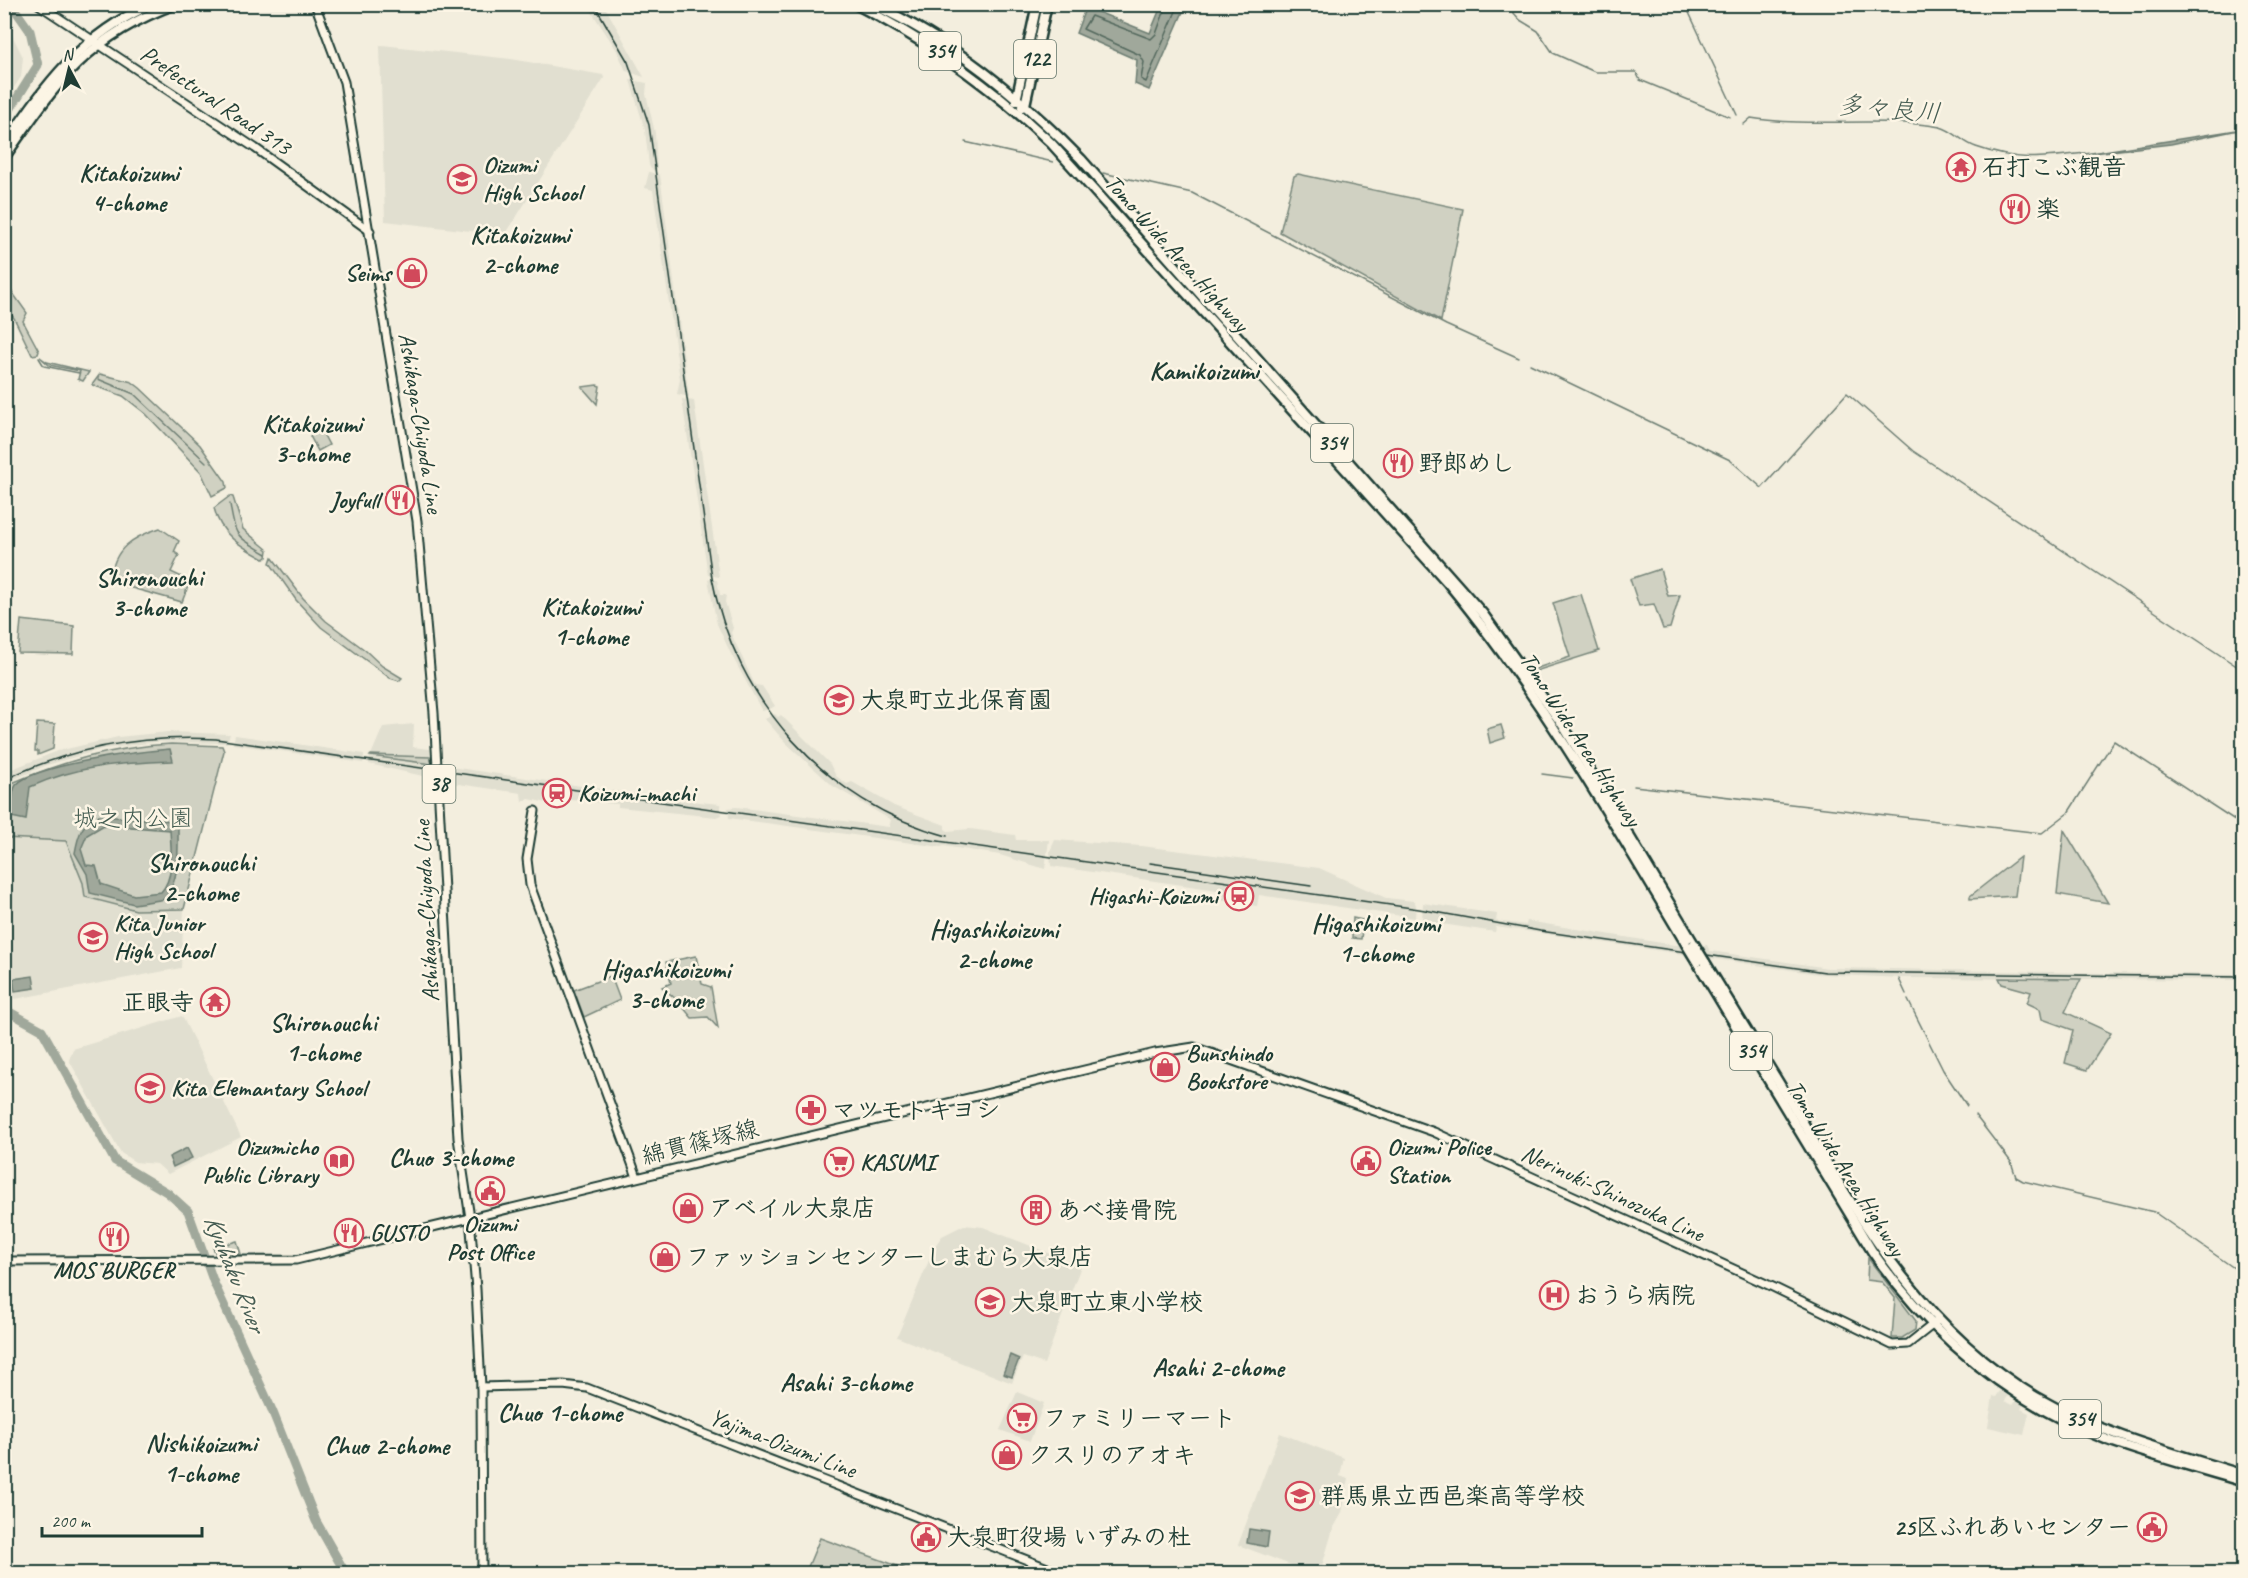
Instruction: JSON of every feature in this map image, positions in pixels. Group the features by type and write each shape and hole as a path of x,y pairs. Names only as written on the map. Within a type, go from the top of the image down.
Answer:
{"highway":[{"path":"4,146 51,80 120,20 152,4"},
{"path":"4,158 62,78 94,42 176,4"},
{"name":"Tomo Wide Area Highway","path":"855,4 936,49 1017,110 1051,143 1170,273 1486,630 1582,771 1701,962 1872,1251 1900,1290 1992,1378 2049,1413 2109,1440 2244,1482"},
{"name":"Tomo Wide Area Highway","path":"872,4 979,66 1016,96 1088,167 1483,614 1564,727 1690,944"},
{"name":"122","path":"1037,4 1016,96 1017,110 1025,105 1047,4"},
{"name":"Tomo Wide Area Highway","path":"1935,1323 2005,1377 2061,1410 2139,1442 2244,1475"}],"main road":[{"name":"Prefectural Road 313","path":"38,4 255,148 370,231"},
{"name":"Ashikaga-Chiyoda Line","path":"315,4 342,72 417,521 434,712 458,1138 470,1218 481,1386 482,1574"},
{"path":"535,811 527,859 528,878 637,1177"},
{"name":"Nerinuki-Shinozuka Line","path":"637,1177 1155,1053 1194,1047 1434,1132 1775,1288 1892,1346 1908,1344 1935,1323"},
{"name":"綿貫篠塚線","path":"4,1260 296,1260 637,1177"},
{"name":"Yajima-Oizumi Line","path":"481,1386 563,1385 587,1388 1064,1574"}],"shaded area":[{"path":"587,5 604,5 644,77 626,71 616,49"},
{"path":"5,21 23,57 21,77 5,101"},
{"name":"Oizumi High School","path":"380,46 511,59 603,75 604,78 505,235 385,221"},
{"path":"630,80 647,83 646,94 655,133 657,171 651,169 649,165 645,130"},
{"path":"649,172 660,175 689,397 677,394 680,379 653,190 645,188"},
{"path":"682,399 694,401 719,577 708,575"},
{"path":"708,579 717,580 720,595 726,595 725,602 733,628 731,633 755,685 762,686 775,706 770,709 762,711 731,654 717,624"},
{"path":"775,714 778,717 781,715 830,764 836,776 847,784 852,782 894,806 945,825 948,831 970,829 1015,835 1016,840 1049,840 1045,869 1000,855 729,818 728,808 736,807 889,827 891,820 833,786 785,742 765,719"},
{"path":"414,724 413,747 430,749 430,757 371,755 383,727"},
{"path":"168,732 230,734 227,743 156,742 103,749 47,765 6,783 7,771 58,751 118,737"},
{"path":"235,735 364,754 364,761 363,763 233,744"},
{"path":"370,756 432,764 432,778 369,764"},
{"path":"444,766 669,799 720,804 722,815 716,817 618,807 618,804 558,799 553,796 547,803 529,799 522,801 521,793 445,782"},
{"name":"Kita Junior High School","path":"4,838 66,841 83,883 136,910 184,909 181,968 15,999 5,964"},
{"path":"1055,840 1141,846 1319,868 1386,898 1414,901 1415,918 1259,895 1257,906 1250,905 1245,904 1245,900 1220,900 1221,894 1217,890 1051,866 1050,851"},
{"path":"1423,903 1497,914 1496,921 1526,925 1527,921 1674,945 1707,945 1710,951 1828,968 2104,973 2104,979 1902,978 1818,974 1526,931 1496,927 1495,932 1422,921"},
{"path":"2110,973 2243,975 2244,980 2109,979"},
{"name":"Kita Elemantary School","path":"182,1016 241,1137 168,1174 157,1164 135,1162 121,1153 69,1060 73,1049"},
{"name":"大泉町立東小学校","path":"964,1225 983,1227 1081,1266 1044,1364 1023,1357 1012,1383 897,1337 935,1246 942,1236"},
{"path":"2000,1391 2008,1396 2005,1401 2013,1405 2016,1401 2023,1405 2021,1409 2029,1413 2024,1435 1988,1427 1993,1396 1996,1397"},
{"name":"ファミリーマート","path":"1017,1392 1044,1403 1030,1441 1000,1430"},
{"name":"群馬県立西邑楽高等学校","path":"1280,1433 1344,1458 1340,1476 1348,1479 1342,1513 1333,1529 1320,1573 1312,1573 1238,1545"}],"green space":[{"path":"1298,174 1463,209 1441,321 1280,232 1294,176"},
{"path":"5,282 27,313 23,321 39,351 38,354 32,355 14,318 5,308"},
{"path":"40,357 47,362 89,372 83,381 78,379 80,371 49,365"},
{"path":"100,374 132,382 140,388 200,445 226,482 227,488 212,496 201,472 146,414 123,396 92,385"},
{"path":"600,386 597,404 582,387"},
{"path":"321,430 329,445 318,451 310,436"},
{"path":"230,496 233,497 243,529 268,550 267,557 264,559 240,545 221,526 214,508"},
{"path":"160,528 179,541 174,552 179,555 171,572 190,581 182,602 114,583 111,579 116,559 126,545 141,535"},
{"path":"272,557 303,598 326,621 365,650 382,666 402,678 399,681 390,678 321,627 296,600 270,563"},
{"path":"1660,569 1668,596 1680,595 1670,628 1663,629 1654,604 1639,606 1630,579"},
{"path":"1581,594 1599,651 1536,671 1534,669 1570,657 1553,603"},
{"path":"21,620 74,626 73,654 18,653"},
{"path":"37,723 55,724 53,749 38,755 38,751 35,751"},
{"path":"1501,725 1505,738 1490,743 1487,729"},
{"name":"城之内公園","path":"171,744 222,746 224,751 184,909 136,910 85,897 83,883 66,841 5,838 7,785 47,769 107,752"},
{"path":"370,756 430,757 432,764"},
{"path":"2064,830 2108,903 2057,894"},
{"path":"2020,857 2015,896 1970,899 1970,896"},
{"path":"1353,918 1363,920 1361,939 1352,938"},
{"path":"696,956 702,984 711,987 718,1028 708,1017 692,1018 662,987 671,983 666,962"},
{"path":"611,976 620,1000 584,1017 574,990"},
{"path":"1999,978 2081,979 2065,1012 2111,1033 2087,1070 2065,1063 2073,1030 2042,1019 2040,1009 2027,1003 2031,992 2002,984"},
{"path":"237,1241 241,1254 216,1254 213,1248"},
{"path":"1868,1258 1916,1321 1915,1330 1902,1338 1892,1338 1895,1298 1882,1282 1867,1280"},
{"path":"820,1538 917,1573 805,1574"}],"water":[{"path":"1162,4 1186,5 1149,90 1135,84 1137,60 1076,33 1085,9 1088,8 1150,33"},
{"path":"2243,129 2171,144 2085,154"},
{"path":"170,749 173,761 100,766 66,774 30,787 26,820 11,817 14,788 26,778 43,771 89,760"},
{"path":"98,816 174,821 178,826 177,864 174,882 166,899 134,904 90,893 87,874 75,853 81,831","holes":["104,825 170,830 170,871 161,892 134,895 101,884 96,866 86,865 81,849 87,835"]},
{"path":"33,976 35,988 15,991 13,979"},
{"path":"187,1148 192,1158 173,1167 169,1157"},
{"path":"1010,1355 1019,1359 1012,1377 1003,1374"},
{"path":"1249,1529 1269,1532 1267,1547 1247,1543"}],"waterway":[{"name":"Kyuhaku River","path":"4,119 38,65 30,31 11,4"},
{"path":"1506,4 1520,20 1538,31 1553,53 1595,72 1636,72 1640,80 1730,117"},
{"name":"多々良川","path":"1685,4 1737,115"},
{"name":"多々良川","path":"1743,125 1751,118 1798,122 1893,122 1940,127 1971,145 2005,155 2030,158 2085,153"},
{"path":"965,142 1053,162"},
{"path":"1103,173 1192,193 1446,325 1519,358"},
{"path":"39,358 44,366 79,373"},
{"path":"1530,364 1730,460 1762,488 1847,393 1913,451 2244,671"},
{"path":"98,379 134,394 206,462"},
{"path":"230,504 239,535 249,544 267,554"},
{"path":"1634,786 2042,833 2068,813 2114,741 2244,826"},
{"path":"1542,774 1573,778"},
{"path":"1899,979 1906,994"},
{"path":"1908,1000 1943,1070 1967,1106"},
{"name":"Kyuhaku River","path":"4,1009 42,1030 115,1161 168,1193 188,1211 214,1283 272,1410 316,1521 346,1574"},
{"path":"1975,1115 2011,1162 2016,1177 2023,1181 2154,1212 2244,1275"}],"railway":[{"path":"594,4 628,62 649,125 712,578 723,622 741,665 764,704 793,740 826,772 863,799 903,821 947,836"},
{"path":"4,780 81,751 162,739 216,739 1419,909 1540,931 1825,972 2244,977"},
{"path":"1150,863 1311,886"}],"place":[{"name":"石打こぶ観音","path":"1961,167"},
{"name":"Oizumi High School","path":"462,179"},
{"name":"楽","path":"2015,209"},
{"name":"Seims","path":"412,273"},
{"name":"野郎めし","path":"1398,463"},
{"name":"Joyfull","path":"400,500"},
{"name":"大泉町立北保育園","path":"839,700"},
{"name":"Koizumi-machi","path":"557,793"},
{"name":"Higashi-Koizumi","path":"1239,896"},
{"name":"Kita Junior High School","path":"93,937"},
{"name":"正眼寺","path":"215,1002"},
{"name":"Bunshindo Bookstore","path":"1165,1067"},
{"name":"Kita Elemantary School","path":"150,1088"},
{"name":"マツモトキヨシ","path":"811,1110"},
{"name":"Oizumicho Public Library","path":"339,1161"},
{"name":"Oizumi Police Station","path":"1366,1161"},
{"name":"KASUMI","path":"839,1162"},
{"name":"Oizumi Post Office","path":"490,1191"},
{"name":"アベイル大泉店","path":"688,1208"},
{"name":"あべ接骨院","path":"1036,1210"},
{"name":"GUSTO","path":"349,1233"},
{"name":"MOS BURGER","path":"114,1237"},
{"name":"ファッションセンターしまむら大泉店","path":"665,1257"},
{"name":"おうら病院","path":"1554,1295"},
{"name":"大泉町立東小学校","path":"990,1302"},
{"name":"ファミリーマート","path":"1022,1418"},
{"name":"クスリのアオキ","path":"1007,1455"},
{"name":"群馬県立西邑楽高等学校","path":"1300,1496"},
{"name":"25区ふれあいセンター","path":"2152,1527"},
{"name":"大泉町役場 いずみの杜","path":"926,1537"}],"district":[{"name":"Kitakoizumi 4-chome","path":"129,187"},
{"name":"Kitakoizumi 2-chome","path":"520,249"},
{"name":"Kamikoizumi","path":"1204,370"},
{"name":"Kitakoizumi 3-chome","path":"312,438"},
{"name":"Shironouchi 3-chome","path":"149,592"},
{"name":"Kitakoizumi 1-chome","path":"591,621"},
{"name":"Shironouchi 2-chome","path":"201,877"},
{"name":"Higashikoizumi 1-chome","path":"1376,938"},
{"name":"Higashikoizumi 2-chome","path":"994,944"},
{"name":"Higashikoizumi 3-chome","path":"666,984"},
{"name":"Shironouchi 1-chome","path":"323,1037"},
{"name":"Chuo 3-chome","path":"451,1157"},
{"name":"Asahi 2-chome","path":"1218,1367"},
{"name":"Asahi 3-chome","path":"846,1382"},
{"name":"Chuo 1-chome","path":"560,1412"},
{"name":"Chuo 2-chome","path":"387,1445"},
{"name":"Nishikoizumi 1-chome","path":"201,1458"}]}
